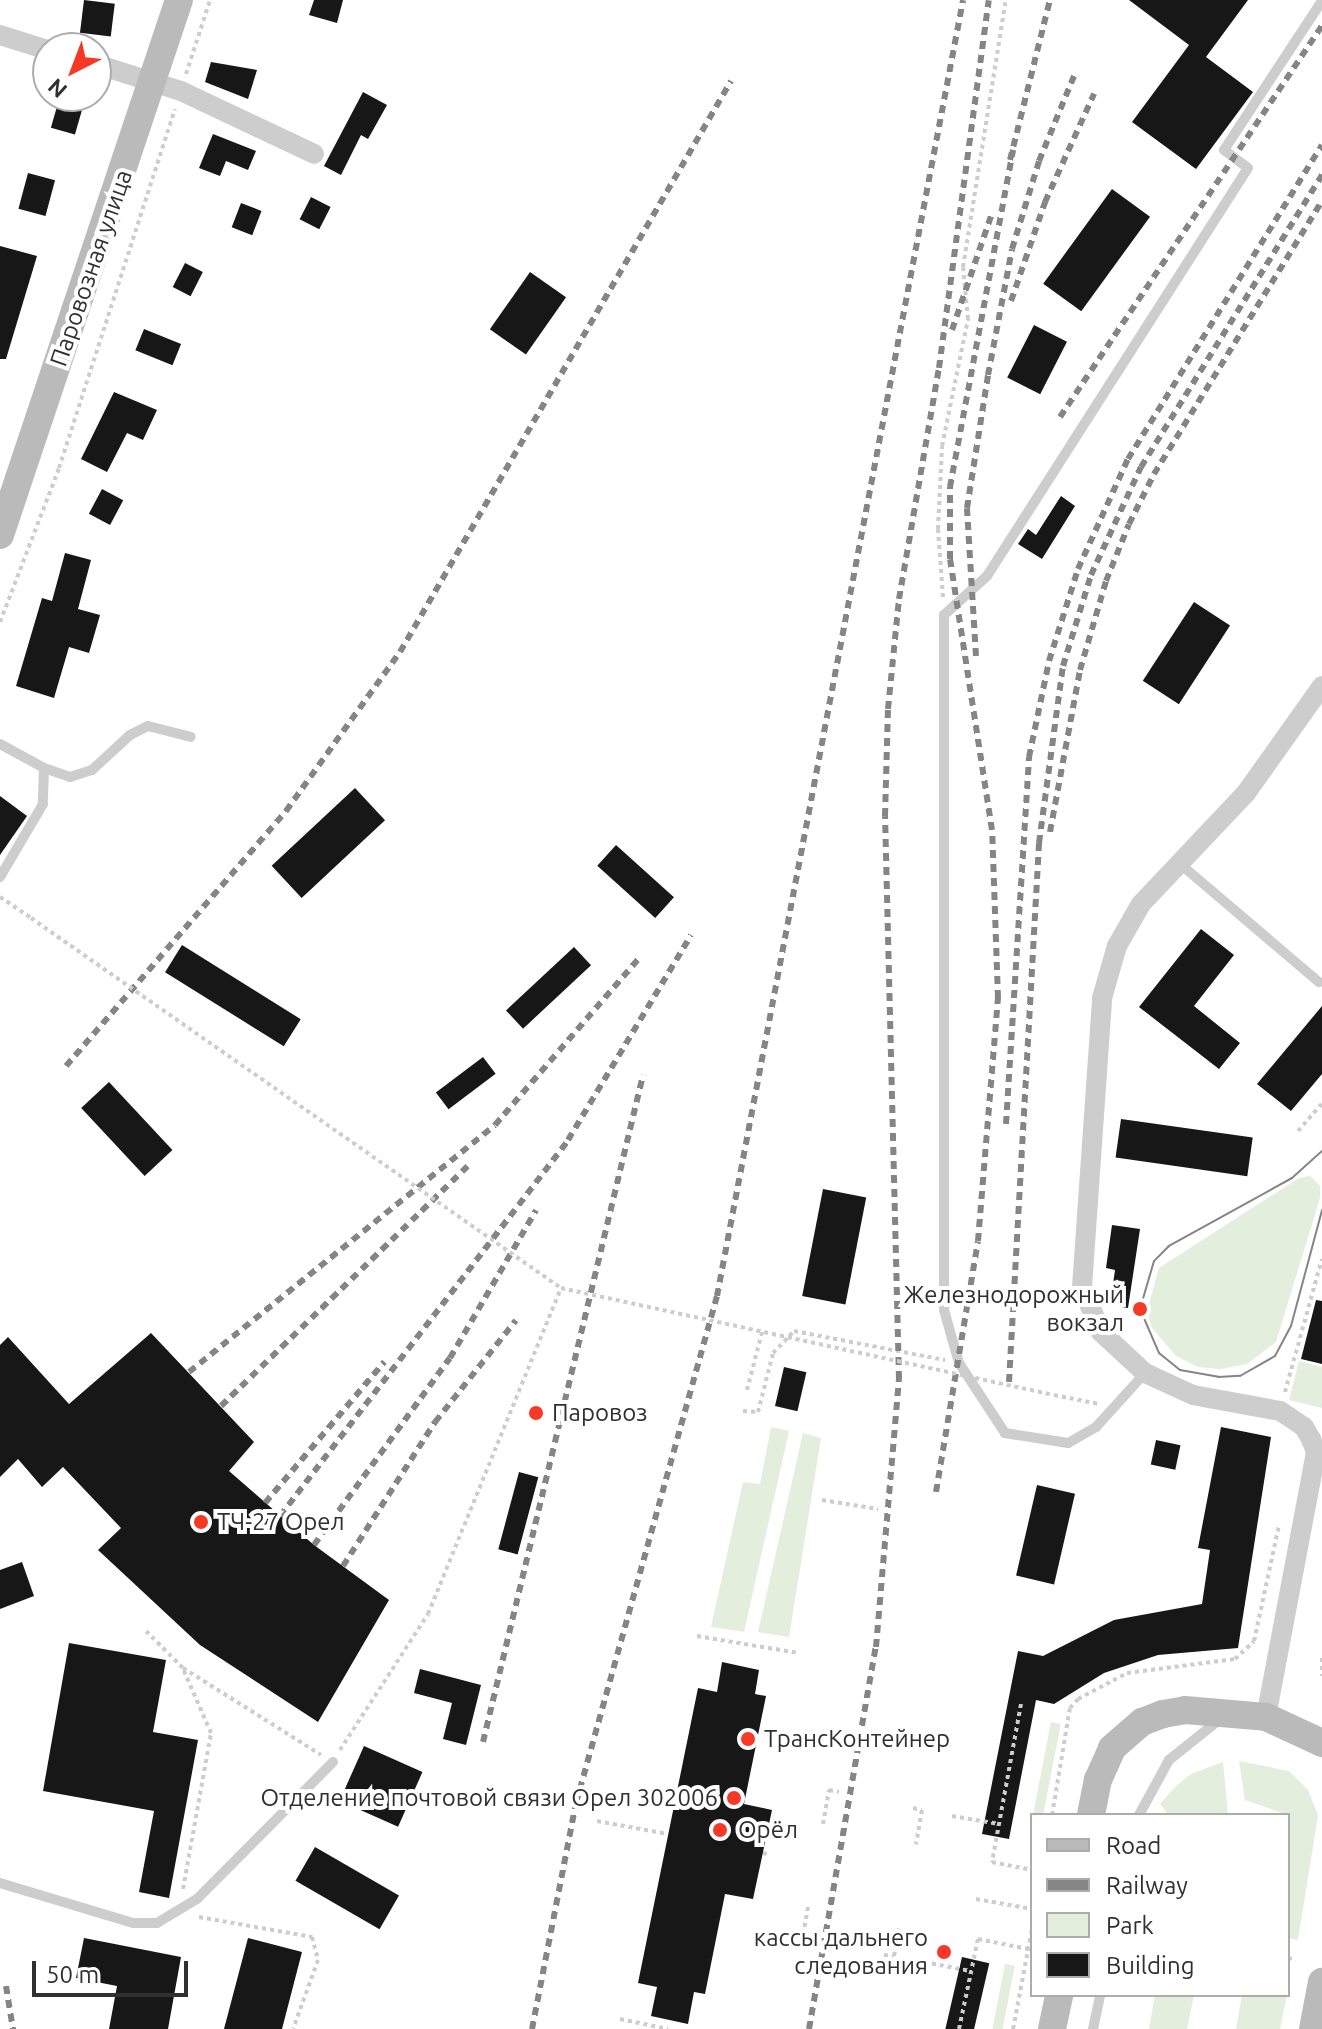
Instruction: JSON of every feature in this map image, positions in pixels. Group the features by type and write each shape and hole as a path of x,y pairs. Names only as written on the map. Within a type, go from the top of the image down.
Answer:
{"main road":[{"name":"Паровозная улица","path":"0,535 179,0"},
{"path":"1091,1813 1103,1763 1112,1748 1142,1722 1185,1710 1255,1716 1322,1743"},
{"path":"1313,2029 1322,1982"},
{"path":"1052,2029 1059,1997"}],"street":[{"path":"0,35 32,45"},
{"path":"112,69 181,91 314,154"},
{"path":"1255,1716 1319,1451 1304,1427 1280,1411 1193,1395 1145,1373 1120,1354 1089,1311 1082,1287 1108,971 1128,924 1179,863 1246,793 1322,686"}],"lane":[{"path":"1145,1373 1096,1427 1068,1443 1038,1441 1005,1433 959,1363 944,1310 944,615 987,576 1248,168 1224,150 1322,1"},
{"path":"0,744 44,768 70,777 92,770 130,735 148,726 191,737"},
{"path":"0,877 43,804 44,768"},
{"path":"1179,863 1319,982"},
{"path":"1140,1813 1169,1760 1219,1720 1255,1716"},
{"path":"0,1883 133,1923 157,1923 178,1913 333,1762"},
{"path":"1093,2029 1100,1997"}],"path":[{"path":"0,622 59,468 210,0"},
{"path":"944,615 938,529 942,446 968,319 963,267 1006,0"},
{"path":"0,897 561,1288 1080,1399"},
{"path":"1298,1131 1322,1103"},
{"path":"1280,1411 1322,1259"},
{"path":"146,1631 183,1668 333,1762 428,1614 561,1288"},
{"path":"743,1411 758,1412 773,1353 794,1331 959,1363"},
{"path":"747,1390 762,1332"},
{"path":"822,1500 878,1509"},
{"path":"1052,1813 1070,1708 1078,1699 1127,1673 1235,1659 1254,1641 1281,1517"},
{"path":"697,1636 799,1653"},
{"path":"1322,1658 1322,1676"},
{"path":"183,1668 211,1733 178,1913 312,1937 318,1960 293,2029"},
{"path":"1021,1704 992,1862 1030,1870"},
{"path":"823,1824 829,1790 839,1792"},
{"path":"913,1808 922,1810 916,1844"},
{"path":"952,1816 999,1824"},
{"path":"597,1821 668,1834"},
{"path":"763,1853 770,1855"},
{"path":"976,1899 1030,1909"},
{"path":"808,1907 802,1940 812,1941"},
{"path":"884,1955 894,1956 900,1926"},
{"path":"959,2029 978,1939 1028,1949"},
{"path":"1013,2029 1030,1939"},
{"path":"1290,1958 1296,1960"},
{"path":"924,1962 970,1971"},
{"path":"620,2019 668,2029"}],"green space":[{"path":"1310,1176 1320,1186 1320,1198 1276,1342 1247,1364 1220,1369 1198,1367 1176,1356 1152,1328 1147,1311 1159,1268 1299,1178"},
{"path":"1299,1361 1322,1367 1322,1408 1289,1400"},
{"path":"771,1427 789,1431 744,1632 711,1627 743,1482 760,1484"},
{"path":"803,1433 821,1438 789,1637 758,1632"},
{"path":"1051,1722 1061,1724 1043,1813 1033,1813"},
{"path":"1239,1761 1289,1771 1308,1790 1318,1815 1298,1940 1290,1938 1290,1813 1245,1800"},
{"path":"1223,1762 1228,1813 1167,1813 1160,1804 1191,1774"},
{"path":"1005,1964 1015,1966 1003,2029 992,2029"},
{"path":"1155,1997 1194,1997 1187,2029 1149,2029"},
{"path":"1242,1997 1287,1997 1280,2029 1236,2029"}],"building":[{"path":"84,0 115,4 111,32 80,32"},
{"path":"314,0 343,0 337,23 309,15"},
{"path":"1129,0 1248,0 1206,57 1253,92 1196,169 1132,122 1189,45"},
{"path":"211,62 257,70 248,99 205,82"},
{"path":"363,92 387,105 368,139 361,135 341,175 324,166"},
{"path":"55,112 81,112 75,135 51,128"},
{"path":"213,134 256,151 248,170 226,161 220,176 199,168"},
{"path":"28,173 55,180 45,216 18,209"},
{"path":"1112,189 1150,217 1081,311 1043,284"},
{"path":"311,197 331,207 319,229 300,219"},
{"path":"241,203 262,211 252,235 232,227"},
{"path":"0,246 37,256 6,359 0,359"},
{"path":"185,263 203,272 191,296 173,287"},
{"path":"530,272 566,297 526,355 490,329"},
{"path":"1034,325 1067,342 1040,394 1007,378"},
{"path":"144,329 181,344 172,365 135,350"},
{"path":"114,392 157,410 143,440 127,433 107,472 81,459"},
{"path":"102,489 123,500 110,525 89,514"},
{"path":"1061,496 1075,506 1042,559 1018,544 1028,529 1036,535"},
{"path":"65,553 91,560 78,609 100,615 89,653 69,647 54,698 16,686 42,598 52,601"},
{"path":"1194,602 1230,625 1179,704 1143,681"},
{"path":"355,788 385,820 302,898 272,866"},
{"path":"0,796 27,816 0,855"},
{"path":"616,845 674,897 655,918 597,866"},
{"path":"1201,929 1234,955 1194,1006 1240,1043 1219,1069 1139,1007"},
{"path":"182,945 301,1019 284,1046 165,972"},
{"path":"574,947 591,965 523,1029 506,1010"},
{"path":"1322,1006 1322,1074 1291,1111 1257,1084"},
{"path":"483,1057 496,1074 449,1109 436,1093"},
{"path":"109,1082 172,1150 145,1176 81,1108"},
{"path":"1121,1119 1253,1138 1247,1176 1116,1158"},
{"path":"823,1189 866,1197 845,1304 802,1296"},
{"path":"1112,1225 1140,1229 1128,1308 1110,1305 1115,1270 1106,1268"},
{"path":"1316,1300 1322,1301 1322,1364 1301,1359"},
{"name":"ТЧ-27 Орел","path":"151,1333 254,1442 229,1471 314,1545 389,1600 318,1722 200,1645 98,1550 121,1528 63,1467 42,1487 18,1459 0,1477 0,1345 8,1337 69,1404"},
{"path":"784,1367 806,1372 797,1411 775,1406"},
{"path":"1221,1427 1271,1437 1238,1648 1158,1655 1104,1673 1054,1704 1036,1700 1009,1839 982,1834 1018,1651 1043,1656 1114,1620 1202,1604 1210,1550 1198,1548"},
{"path":"1156,1440 1180,1445 1175,1470 1151,1464"},
{"path":"519,1472 538,1477 518,1554 498,1549"},
{"path":"1037,1485 1075,1494 1054,1584 1016,1576"},
{"path":"22,1562 34,1596 0,1609 0,1570"},
{"path":"69,1643 166,1660 153,1732 198,1740 169,1898 139,1892 154,1811 43,1791"},
{"name":"Орёл","path":"722,1662 759,1670 755,1694 766,1696 744,1804 772,1810 753,1899 725,1894 705,1994 694,1992 688,2024 651,2016 657,1987 638,1983 698,1688 717,1692"},
{"path":"420,1669 481,1685 466,1745 443,1739 452,1703 414,1693"},
{"path":"364,1746 422,1772 398,1827 340,1801"},
{"path":"315,1847 399,1896 380,1929 296,1881"},
{"path":"84,1938 181,1957 168,2029 109,2029 117,1986 76,1978"},
{"path":"248,1938 302,1952 282,2029 224,2029"},
{"path":"962,1957 989,1963 974,2029 945,2029"}],"tram line":[{"path":"1322,1151 1292,1178 1169,1246 1154,1261 1140,1309 1159,1353 1180,1370 1218,1377 1240,1376 1275,1356 1291,1326 1322,1210"}],"railway":[{"path":"532,2029 576,1803 717,1296 963,0"},
{"path":"809,2029 876,1647 899,1379 885,816 888,709 899,599 939,368 989,0"},
{"path":"1010,160 1050,0"},
{"path":"1060,417 1322,25"},
{"path":"976,656 967,508 988,375 1012,249 1039,161 1074,76"},
{"path":"66,1066 286,811 400,652 731,81"},
{"path":"1011,301 1045,202 1094,94"},
{"path":"1006,1124 1029,757 1049,661 1078,569 1128,459 1322,145"},
{"path":"936,1492 978,1241 998,998 992,830 950,559 950,487 1013,150"},
{"path":"1009,1382 1039,843 1063,666 1091,575 1141,467 1322,175"},
{"path":"1050,832 1080,670 1106,581 1129,524 1154,474 1322,201"},
{"path":"952,330 992,213"},
{"path":"280,1516 568,1140 691,935"},
{"path":"189,1372 495,1125 639,958"},
{"path":"483,1742 643,1075"},
{"path":"221,1406 468,1166"},
{"path":"314,1545 450,1358 536,1210"},
{"path":"343,1566 435,1422 516,1320"},
{"path":"265,1503 384,1362"},
{"path":"6,1986 13,2029"}],"place":[{"name":"Железнодорожный вокзал","path":"1140,1309"},
{"name":"Паровоз","path":"536,1413"},
{"name":"ТЧ-27 Орел","path":"201,1522"},
{"name":"ТрансКонтейнер","path":"748,1739"},
{"name":"Отделение почтовой связи Орел 302006","path":"734,1798"},
{"name":"Орёл","path":"720,1830"},
{"name":"кассы дальнего следования","path":"944,1952"}]}
